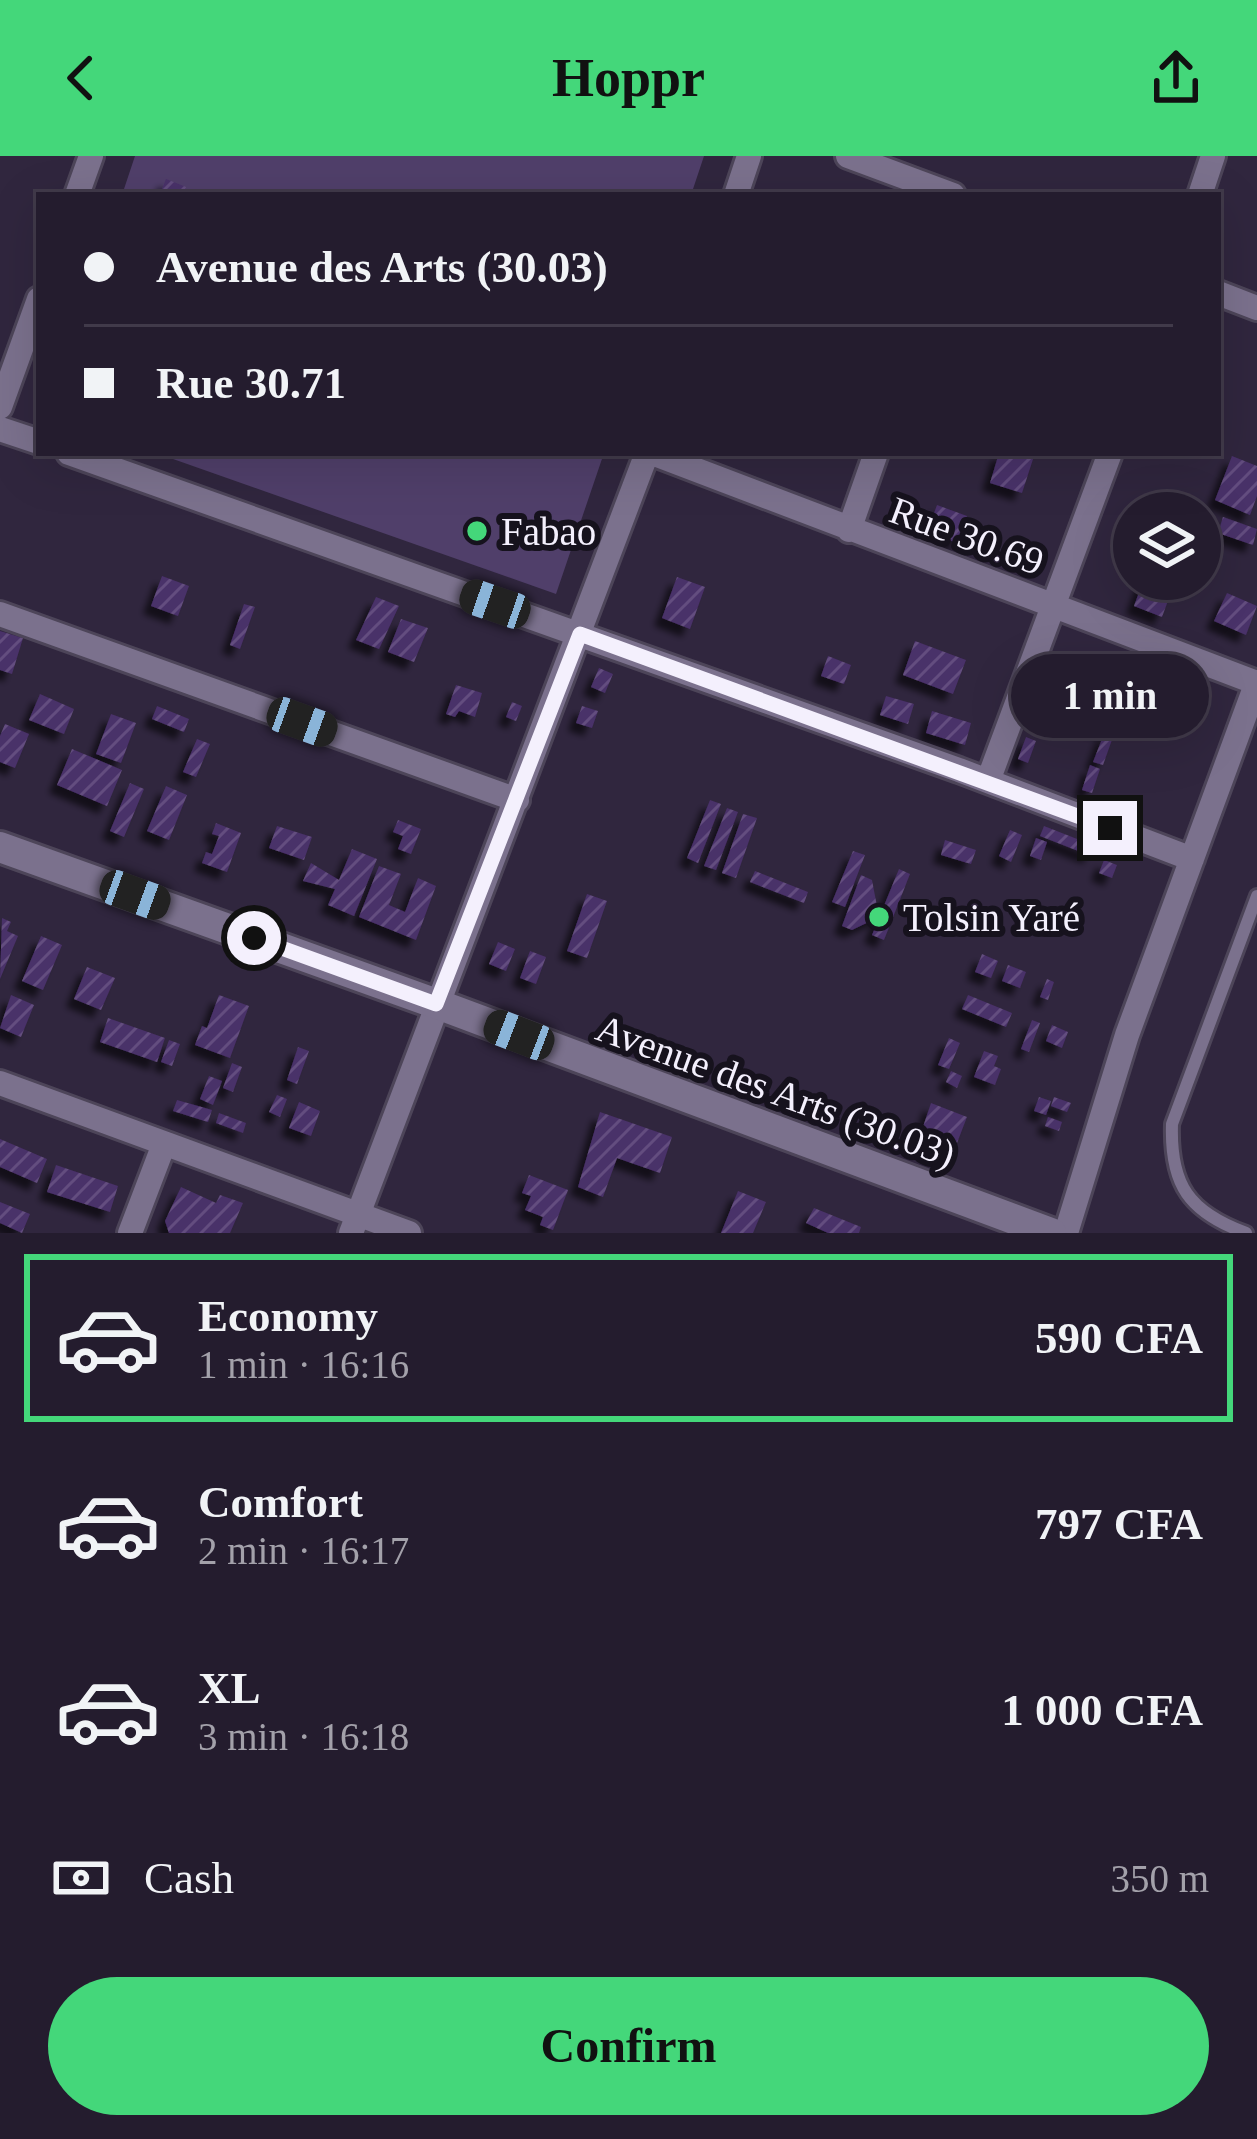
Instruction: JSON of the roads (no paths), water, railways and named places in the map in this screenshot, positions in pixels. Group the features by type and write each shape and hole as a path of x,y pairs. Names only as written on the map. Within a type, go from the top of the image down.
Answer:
{"street":[{"path":"78,192 91,156"},
{"path":"737,192 749,156"},
{"path":"848,156 945,192"},
{"path":"1201,192 1213,156"},
{"path":"1221,294 1257,308"},
{"path":"0,406 36,307"},
{"path":"0,429 36,441"},
{"path":"77,456 988,781 1192,859"},
{"path":"354,1223 649,456"},
{"name":"Rue 30.69","path":"658,456 1257,683"},
{"path":"849,530 875,456"},
{"path":"988,781 1109,456"},
{"path":"0,614 517,800"},
{"path":"1066,1233 1127,1035 1257,683"},
{"name":"Avenue des Arts (30.03)","path":"0,847 1052,1233"},
{"path":"0,1083 354,1223 409,1233"},
{"path":"130,1233 164,1144"}],"lane":[{"path":"1246,1233 1202,1212 1181,1188 1171,1156 1172,1124 1257,896"}],"place":[{"name":"Fabao","path":"477,531"},
{"name":"Tolsin Yaré","path":"879,917"}]}
